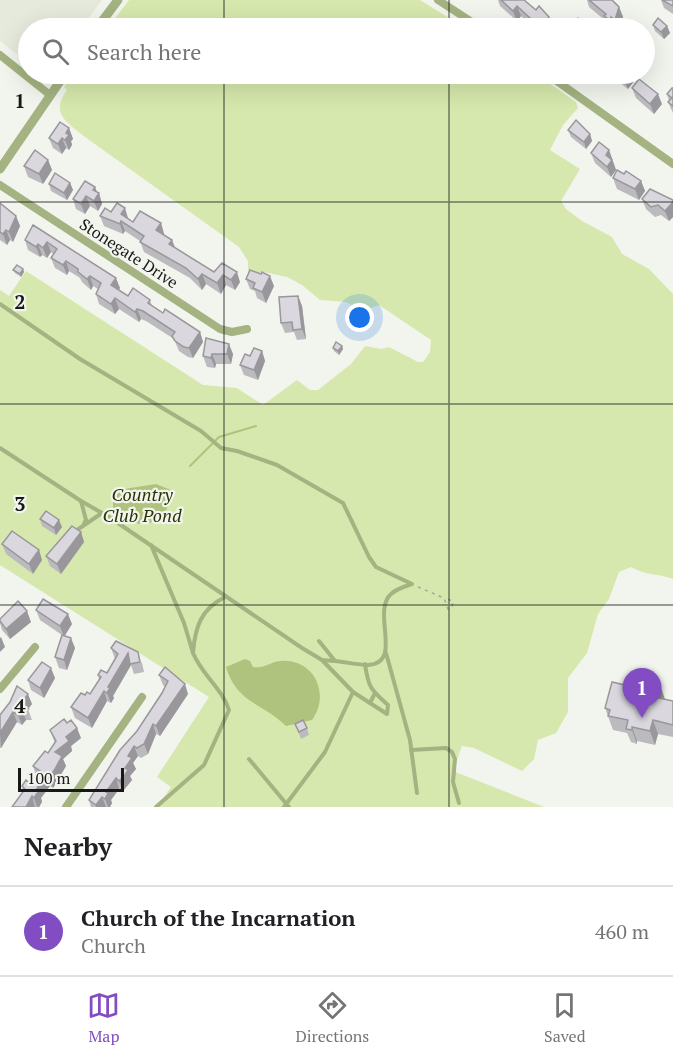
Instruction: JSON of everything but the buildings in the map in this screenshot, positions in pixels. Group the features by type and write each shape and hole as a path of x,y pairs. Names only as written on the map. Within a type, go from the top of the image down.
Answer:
{"street":[{"path":"105,18 118,0"},
{"path":"438,0 466,18"},
{"path":"0,55 18,69"},
{"path":"36,84 50,95"},
{"path":"0,169 58,84"},
{"path":"561,84 673,164"},
{"name":"Stonegate Drive","path":"0,185 220,329 232,332 247,329"},
{"path":"0,689 35,646"},
{"path":"66,807 141,697"}],"lane":[{"path":"0,304 80,359 211,439 217,445 277,465 343,503 364,549 376,567 412,584"},
{"path":"0,448 103,513 322,660 353,692 387,714 388,705 374,695 367,681 365,664"},
{"path":"81,501 86,520 84,525"},
{"path":"66,537 103,513"},
{"path":"150,545 184,623 199,669 225,697 229,710 204,765 156,807"},
{"path":"412,584 390,594 384,608 386,653 411,750 417,793"},
{"path":"193,653 194,635 200,618 212,604 225,597"},
{"path":"319,641 335,661"},
{"path":"322,660 365,664 382,660 386,653"},
{"path":"249,759 286,806 325,752 353,692"},
{"path":"370,703 374,695"},
{"path":"411,750 446,748 452,752 455,759 453,782 459,803"}],"path":[{"path":"412,584 444,598"}],"shaded area":[{"path":"0,0 102,0 88,18 18,18 18,55 0,41"},
{"path":"129,0 420,0 449,18 116,18"},
{"path":"66,84 550,84 576,102 578,108 563,125 550,150 580,169 561,201 566,209 582,221 612,237 622,254 649,269 673,294 673,579 631,567 619,572 609,599 598,614 587,653 568,678 568,712 556,733 538,740 534,759 522,771 474,748 462,746 453,771 544,807 157,807 171,787 157,777 209,697 0,565 0,290 9,296 26,271 203,385 237,388 263,405 297,380 310,390 318,390 351,364 365,346 381,349 389,347 418,362 423,362 430,352 431,340 379,305 363,311 346,302 320,300 302,285 287,277 264,272 248,274 248,261 239,247 66,122 60,111 62,98 67,90 64,87"}],"water":[{"name":"Country Club Pond","path":"156,484 171,490 165,512 158,519 141,524 131,522 113,507 113,497 124,489"},
{"path":"245,659 250,661 253,667 280,661 302,665 310,671 316,680 320,699 312,720 286,726 243,695 231,679 226,667"}],"waterway":[{"path":"190,466 219,437 256,426"}],"place":[{"name":"Church of the Incarnation","path":"642,718"}]}
